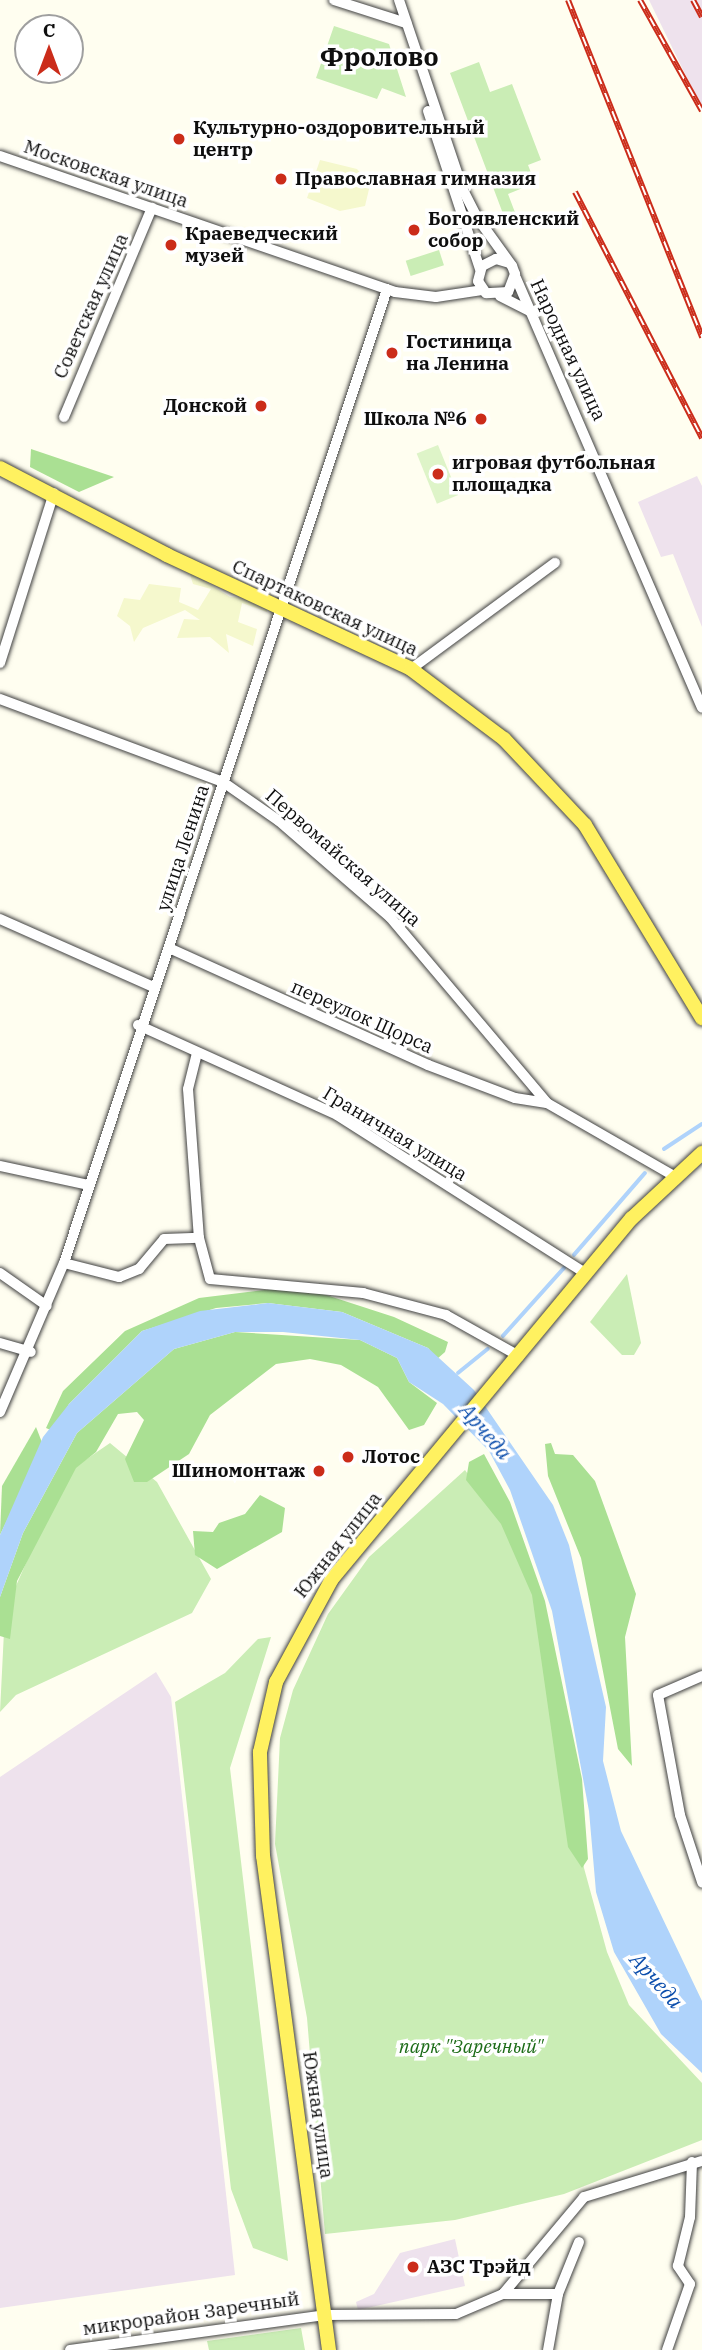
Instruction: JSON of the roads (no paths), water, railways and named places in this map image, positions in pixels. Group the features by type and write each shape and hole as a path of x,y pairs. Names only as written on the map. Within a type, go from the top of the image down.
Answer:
{"main road":[{"name":"Спартаковская улица","path":"0,468 54,493 167,555 411,669 505,739 560,794 608,859 702,1018"},
{"name":"Южная улица","path":"325,2315 263,1856 260,1752 276,1682 310,1611 447,1441 587,1274 672,1175 702,1153"},
{"name":"микрорайон Заречный","path":"325,2315 329,2350"}],"street":[{"path":"334,0 407,23"},
{"name":"Народная улица","path":"400,0 480,269"},
{"name":"Народная улица","path":"407,23 463,190 509,263"},
{"name":"Московская улица","path":"0,156 387,289 416,297 483,290"},
{"name":"Советская улица","path":"64,417 152,208"},
{"path":"499,296 516,278 509,263 492,260 480,269 483,290 537,316"},
{"name":"Народная улица","path":"516,278 537,316 702,707"},
{"name":"улица Ленина","path":"0,1412 30,1352 64,1263 138,1025 151,986 169,948 387,289"},
{"path":"0,663 54,493"},
{"path":"411,669 555,563"},
{"name":"Первомайская улица","path":"0,699 223,782 279,821 390,917 547,1103 672,1175"},
{"path":"0,919 151,986"},
{"name":"переулок Щорса","path":"169,948 428,1065 515,1098 547,1103"},
{"name":"Граничная улица","path":"138,1025 337,1115 587,1274"},
{"path":"197,1053 188,1088 199,1238 210,1279 363,1293 446,1315 519,1356"},
{"path":"0,1166 89,1185"},
{"path":"64,1263 119,1277 139,1269 164,1239 199,1238"},
{"path":"0,1273 47,1306"},
{"path":"0,1343 30,1352"},
{"path":"702,1676 658,1695 680,1815 702,1882"},
{"path":"503,2294 583,2197 697,2161 690,2217 678,2266 690,2284 667,2350"},
{"path":"548,2350 558,2294 579,2242"},
{"path":"325,2315 457,2314 503,2294 558,2294"},
{"name":"микрорайон Заречный","path":"70,2350 325,2315"}],"water":[{"name":"Арчеда","path":"268,1303 342,1312 428,1348 474,1390 553,1505 569,1545 606,1707 603,1761 621,1831 702,2001 702,2073 661,2034 614,1952 596,1892 589,1811 552,1611 510,1490 489,1451 443,1404 409,1382 397,1358 360,1340 283,1332 235,1332 174,1349 77,1433 23,1533 0,1597 0,1535 43,1437 69,1404 142,1331 200,1311"}],"waterway":[{"path":"664,1149 702,1124"},
{"path":"574,1255 645,1173"},
{"path":"503,1336 564,1268"},
{"path":"458,1373 488,1349"}],"railway":[{"path":"568,0 702,337"},
{"path":"640,0 702,111"},
{"path":"693,0 702,17"},
{"path":"575,192 702,438"}],"place":[{"name":"Культурно-оздоровительный центр","path":"179,139"},
{"name":"Православная гимназия","path":"281,179"},
{"name":"Богоявленский собор","path":"414,230"},
{"name":"Краеведческий музей","path":"171,245"},
{"name":"Гостиница на Ленина","path":"392,353"},
{"name":"Донской","path":"261,406"},
{"name":"Школа №6","path":"481,419"},
{"name":"игровая футбольная площадка","path":"438,474"},
{"name":"Лотос","path":"348,1457"},
{"name":"Шиномонтаж","path":"319,1471"},
{"name":"АЗС Трэйд","path":"413,2267"}],"district":[{"name":"Фролово","path":"379,57"}],"park label":[{"name":"парк \"Заречный\"","path":"471,2047"}]}
